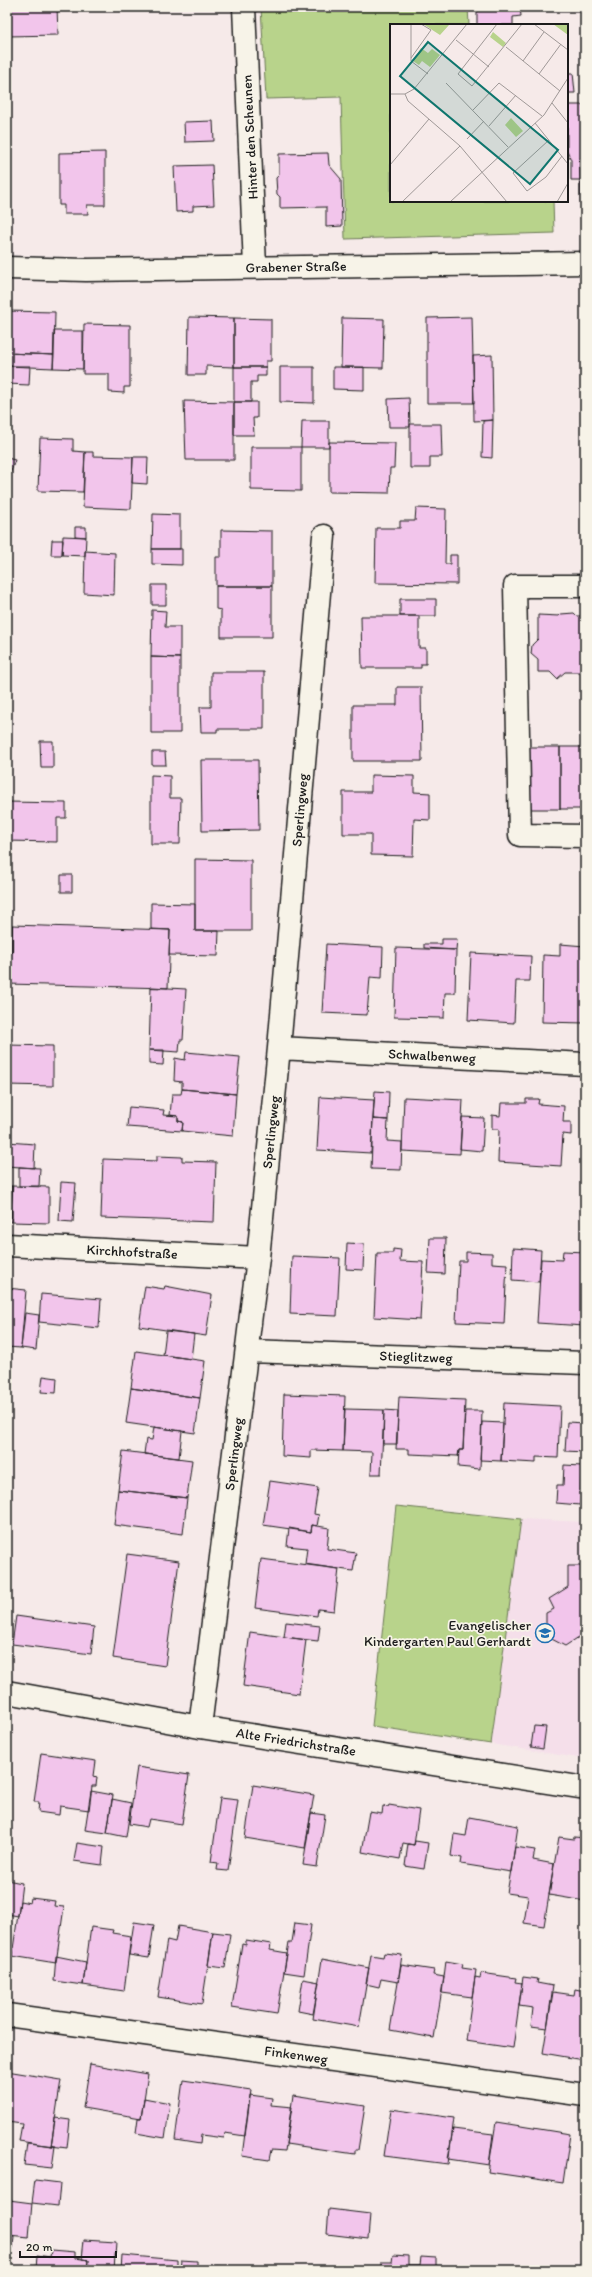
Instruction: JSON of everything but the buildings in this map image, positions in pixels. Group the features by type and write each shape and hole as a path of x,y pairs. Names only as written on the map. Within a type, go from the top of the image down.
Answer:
{"street":[{"name":"Hinter den Scheunen","path":"244,7 256,267"},
{"name":"Grabener Straße","path":"7,268 86,270 585,263"},
{"name":"Sperlingweg","path":"200,1727 258,1258 279,1048 324,536"},
{"path":"585,586 515,586 520,835 585,836"},
{"name":"Schwalbenweg","path":"279,1048 585,1064"},
{"name":"Kirchhofstraße","path":"7,1246 258,1258"},
{"name":"Stieglitzweg","path":"247,1351 585,1363"},
{"name":"Alte Friedrichstraße","path":"7,1692 200,1727 585,1788"},
{"name":"Finkenweg","path":"7,2015 585,2095"}],"shaded area":[{"name":"Evangelischer Kindergarten Paul Gerhardt","path":"521,1519 585,1522 585,1759 491,1744"}],"green space":[{"path":"261,7 468,7 469,24 390,24 390,202 553,202 554,233 345,239 341,97 266,99"},
{"path":"396,1506 521,1519 491,1744 372,1726"}],"place":[{"name":"Evangelischer Kindergarten Paul Gerhardt","path":"545,1633"}]}
